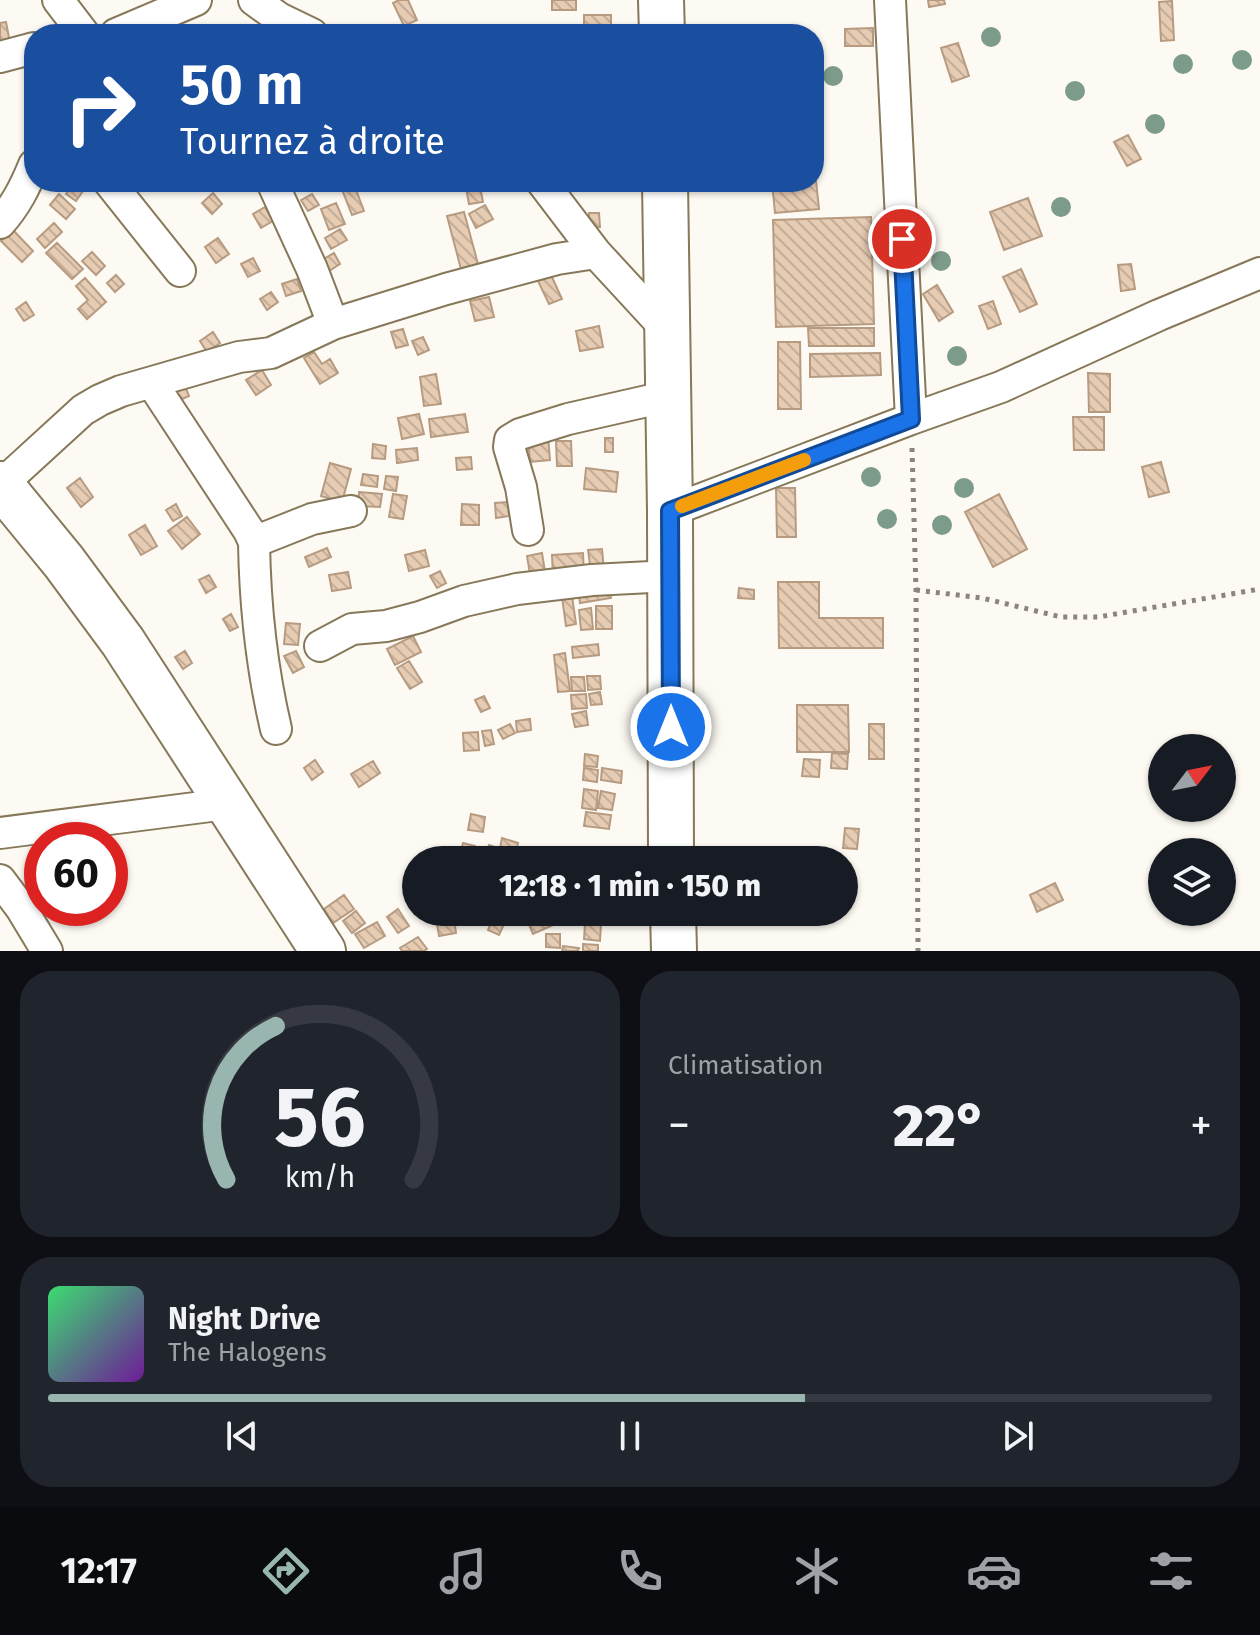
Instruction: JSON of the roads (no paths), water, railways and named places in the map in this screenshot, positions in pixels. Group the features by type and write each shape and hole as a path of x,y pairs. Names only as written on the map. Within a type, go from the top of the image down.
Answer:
{"main road":[{"path":"661,0 662,24"},
{"path":"665,192 671,576 671,846"},
{"path":"0,485 64,562 123,642 323,951"},
{"path":"673,926 674,951"}],"street":[{"path":"58,0 76,24"},
{"path":"140,24 196,0"},
{"path":"254,0 288,24"},
{"path":"890,0 911,419"},
{"path":"0,57 24,51"},
{"path":"0,223 24,188"},
{"path":"117,192 180,271"},
{"path":"277,192 333,324"},
{"path":"550,192 596,253 667,330"},
{"path":"0,485 83,410 121,391 239,357 271,353 333,324 446,289 557,259 596,253"},
{"path":"670,511 1001,387 1260,273"},
{"path":"152,383 254,542 258,630 276,729"},
{"path":"528,530 510,440 568,419 669,396"},
{"path":"254,542 312,519 351,511"},
{"path":"320,646 352,629 386,626 506,591 592,580 671,576"},
{"path":"0,833 226,804"},
{"path":"0,880 47,951"}]}
